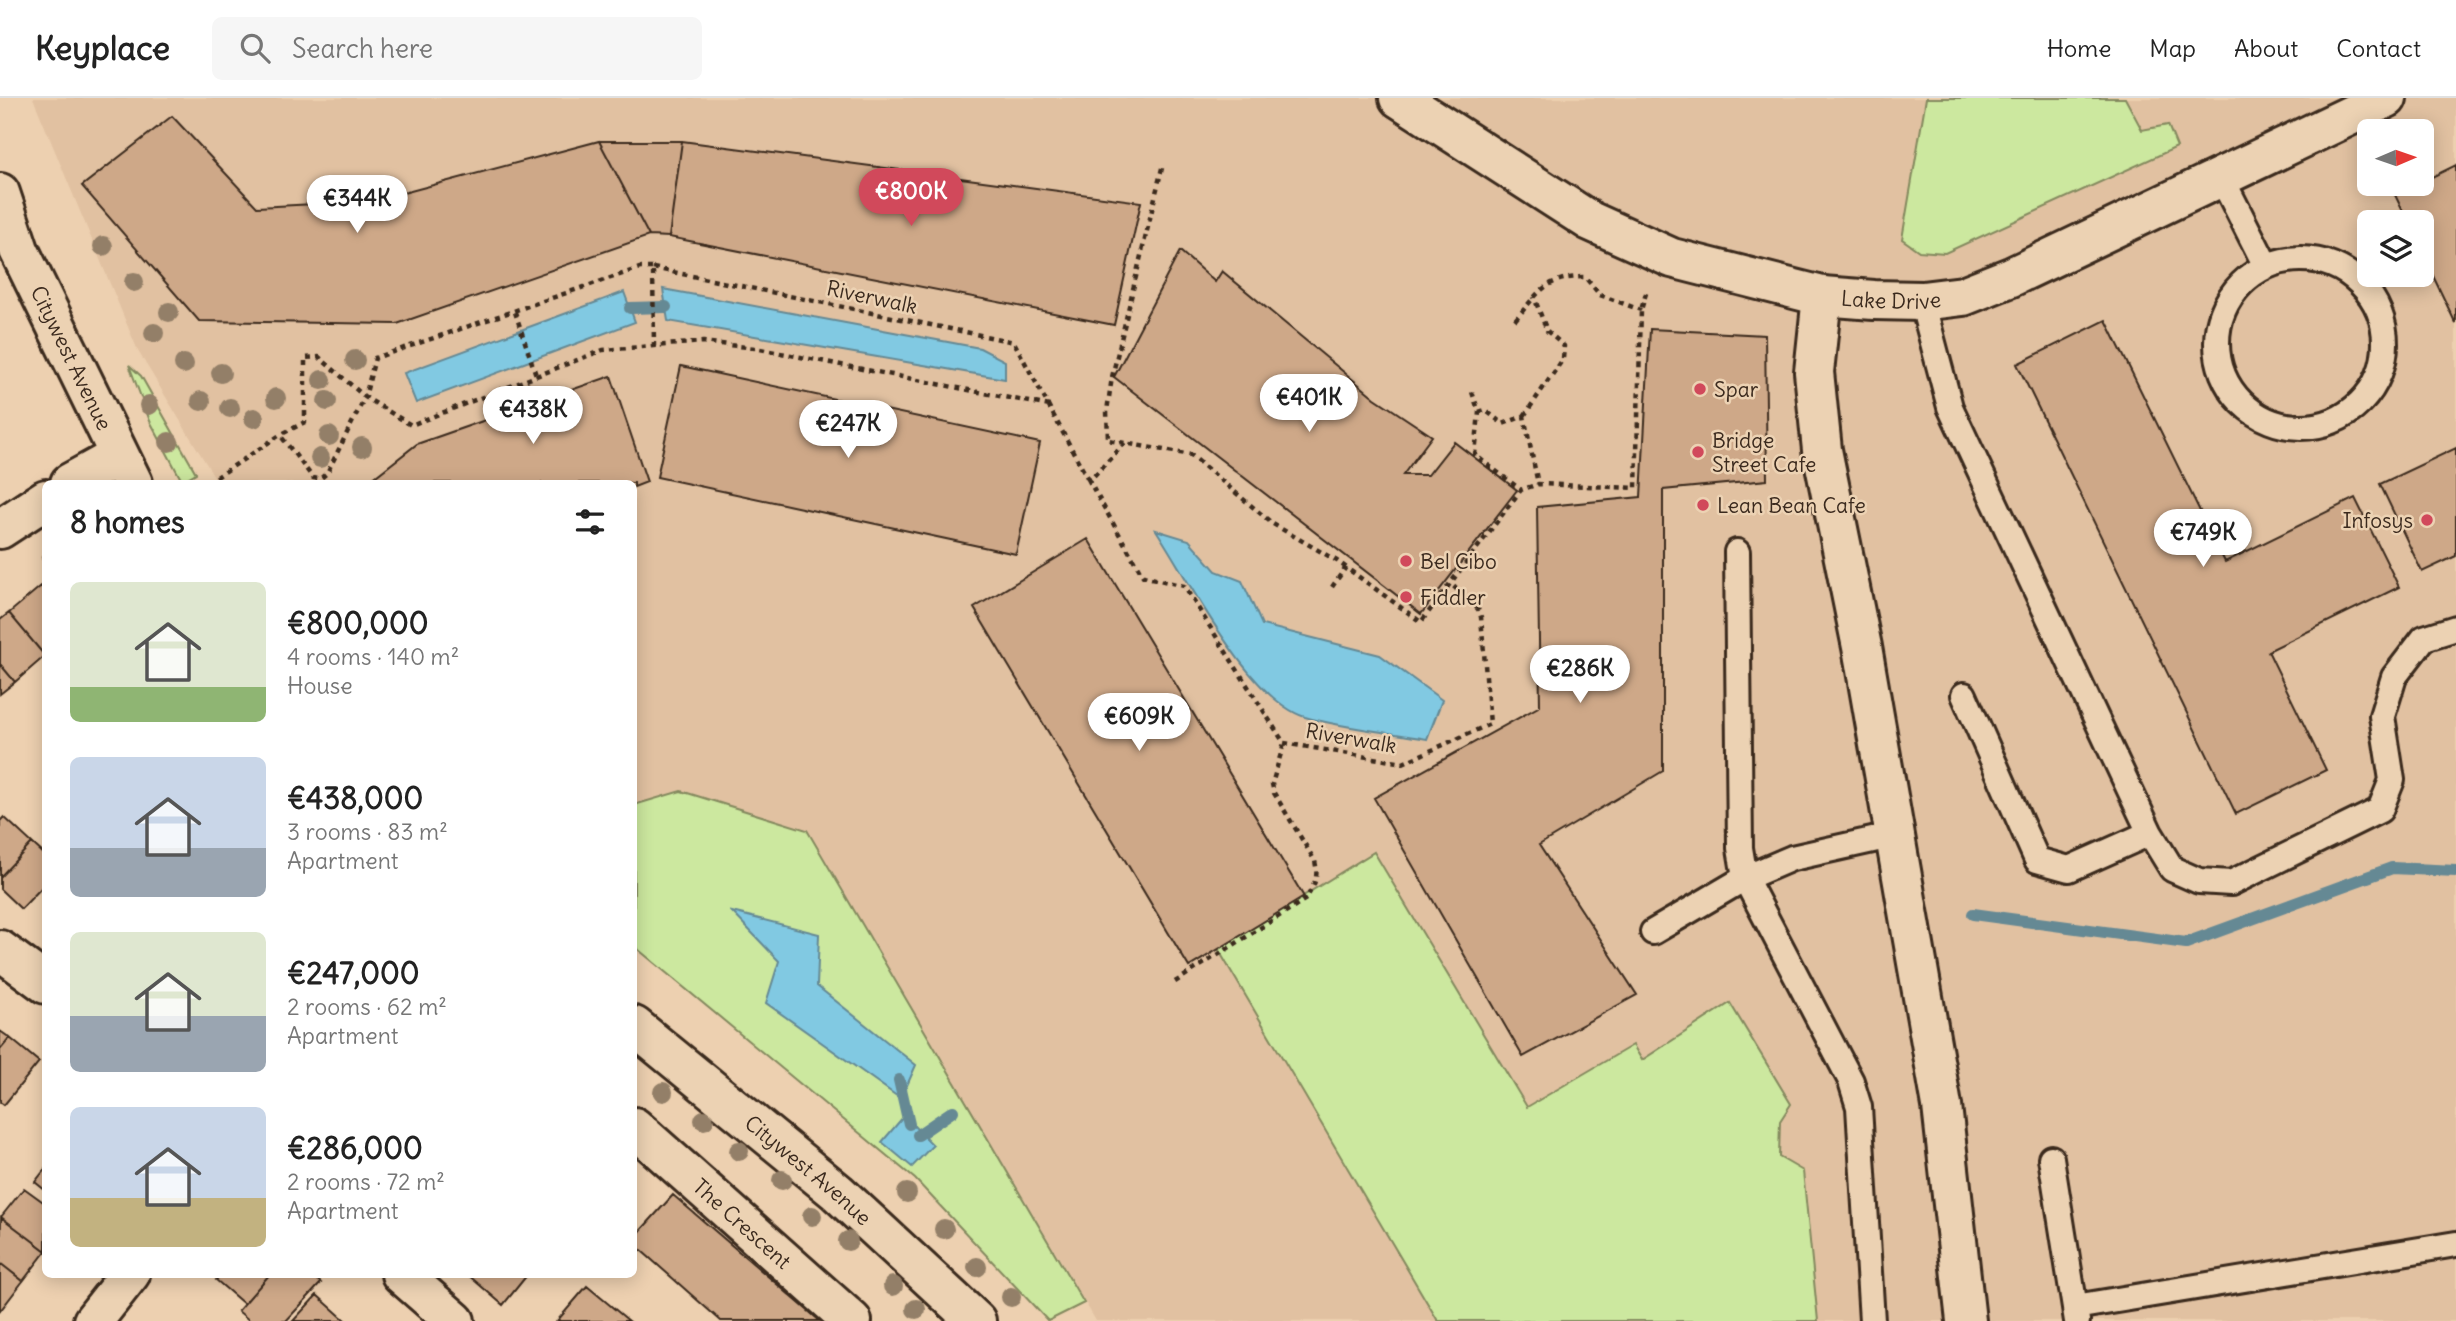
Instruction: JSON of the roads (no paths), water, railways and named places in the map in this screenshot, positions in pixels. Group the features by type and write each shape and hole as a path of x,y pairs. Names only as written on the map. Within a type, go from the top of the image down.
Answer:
{"street":[{"name":"Lake Drive","path":"1399,98 1590,220 1663,253 1756,281 1822,296 1922,302 1963,296 2011,276 2387,98"},
{"name":"Citywest Avenue","path":"0,193 19,250 126,469"},
{"path":"1822,296 1814,372 1822,450 1895,835 1942,1106 1966,1321"},
{"path":"82,480 126,469"},
{"path":"0,528 42,502"},
{"path":"0,950 42,981"},
{"name":"Citywest Avenue","path":"637,1028 837,1192 976,1321"},
{"name":"The Crescent","path":"637,1130 852,1321"},
{"path":"93,1321 128,1278"},
{"path":"406,1278 455,1321"}],"lane":[{"path":"2221,177 2266,266"},
{"path":"2291,259 2320,260 2353,276 2374,299 2386,332 2382,368 2369,395 2342,417 2312,427 2276,424 2250,410 2226,382 2217,354 2220,320 2234,291 2266,266 2291,259"},
{"path":"1922,302 1950,407 2150,833 2172,869 2199,881 2231,883 2380,810 2392,780 2382,716 2394,677 2424,638 2456,628"},
{"path":"1737,552 1740,848 1745,878 1855,1094 1859,1107 1872,1321"},
{"path":"1964,695 2037,860 2069,869 2150,833"},
{"path":"1653,932 1745,878 1792,858 1895,835"},
{"path":"2051,1158 2076,1314 2456,1244"}],"water":[{"path":"663,289 980,348 1005,361 1005,379 668,321"},
{"path":"624,292 635,322 416,403 404,373"},
{"path":"1156,530 1189,540 1216,571 1242,581 1262,625 1380,655 1442,700 1427,739 1320,721 1284,706 1262,687 1222,636"},
{"path":"732,912 819,934 817,986 916,1065 901,1099 766,1003 779,961"},
{"path":"904,1116 933,1145 912,1167 882,1142"}],"waterway":[{"path":"630,308 666,307"},
{"path":"1973,914 2186,943 2392,868 2456,871"},
{"path":"899,1080 909,1124"},
{"path":"918,1135 953,1111"}],"place":[{"name":"Spar","path":"1700,389"},
{"name":"Bridge Street Cafe","path":"1698,452"},
{"name":"Lean Bean Cafe","path":"1703,505"},
{"name":"Infosys","path":"2427,520"},
{"name":"Bel Cibo","path":"1406,561"},
{"name":"Fiddler","path":"1406,597"}]}
